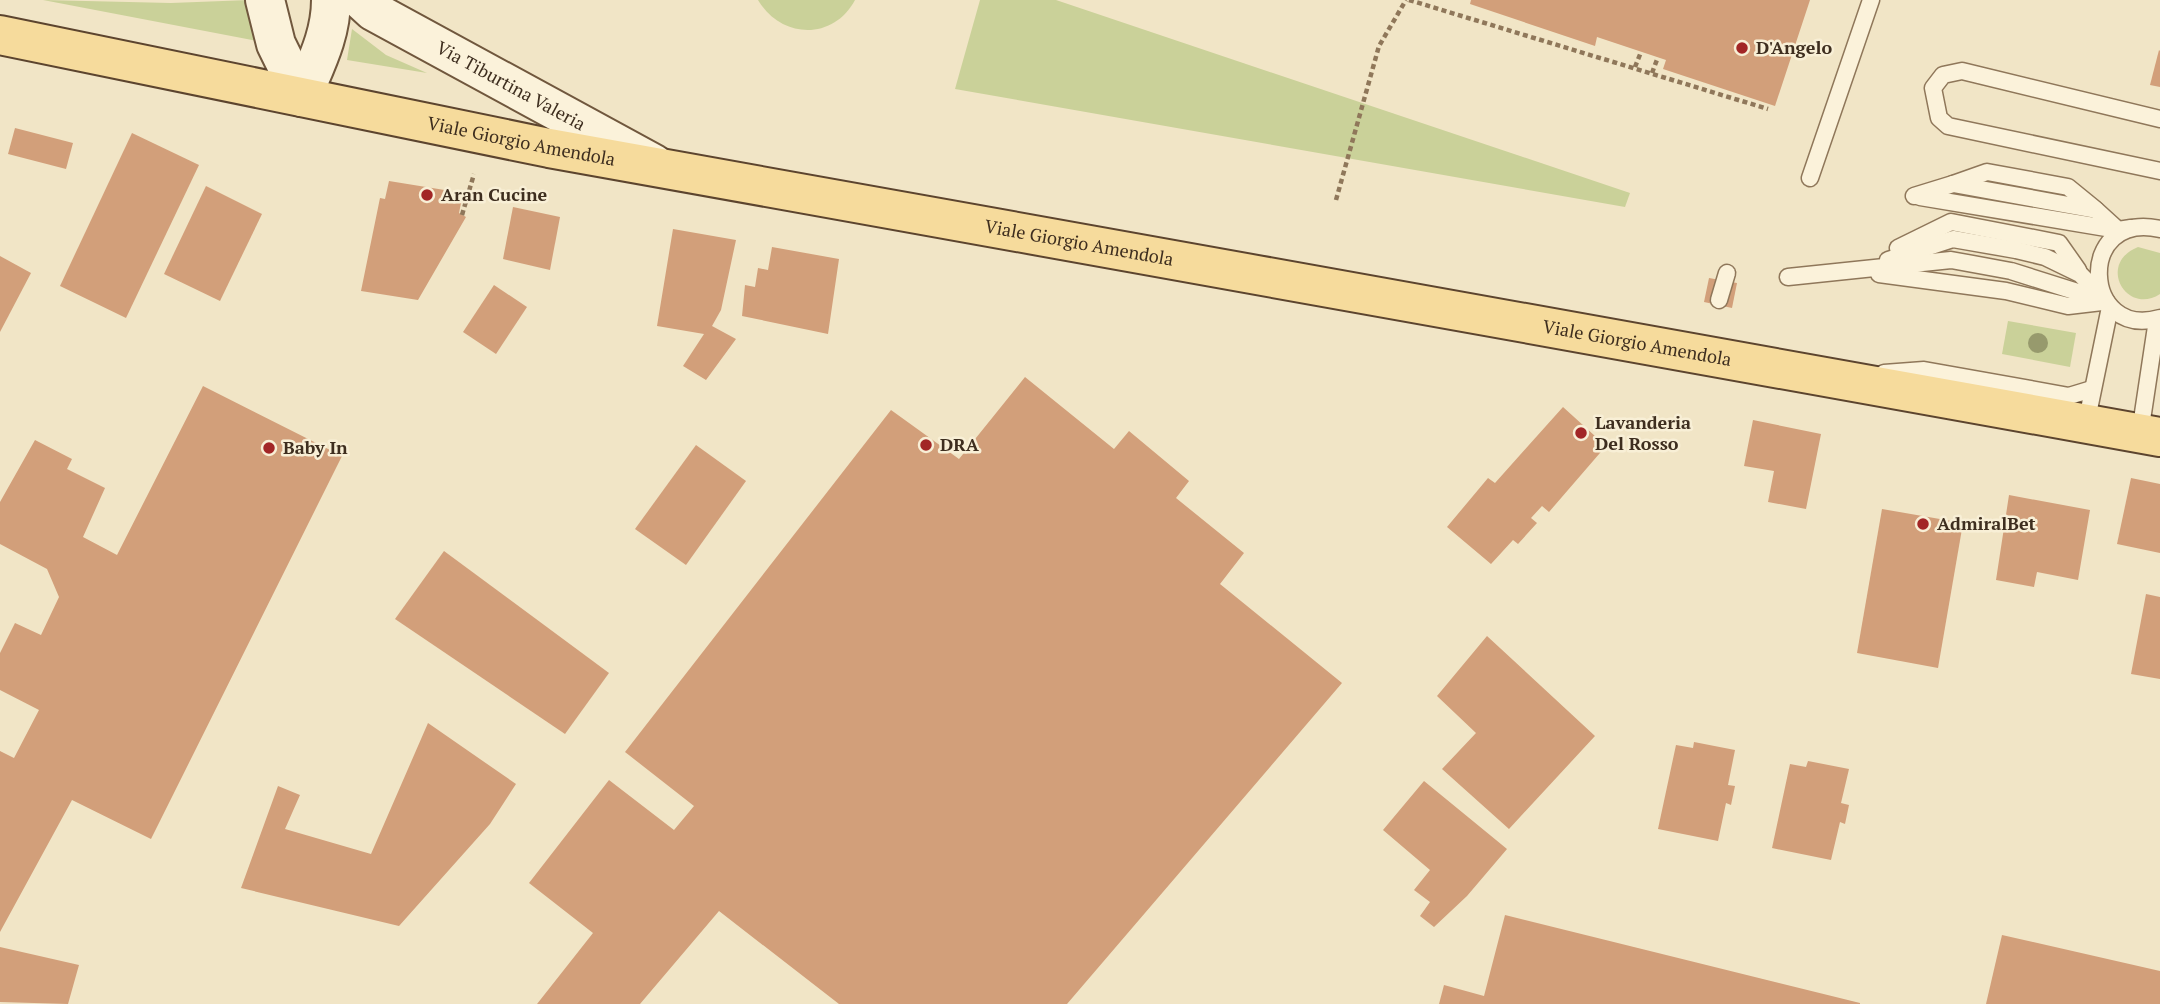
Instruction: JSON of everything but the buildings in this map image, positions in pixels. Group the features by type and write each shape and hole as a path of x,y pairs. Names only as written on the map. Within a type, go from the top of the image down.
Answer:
{"main road":[{"name":"Viale Giorgio Amendola","path":"0,35 662,169 1828,377 2089,406 2150,435"}],"street":[{"path":"265,0 276,44 302,97"},
{"path":"302,97 324,44 330,23 331,0"},
{"name":"Via Tiburtina Valeria","path":"361,0 373,11 662,169"}],"lane":[{"path":"1810,178 1871,0"},
{"path":"2160,119 1962,71 1943,75 1933,89 1939,118 1948,126 2160,171"},
{"path":"2125,229 2096,210 1953,184 1914,196 2125,229 2160,229"},
{"path":"2089,406 2108,304 2099,288 2100,258 2125,229"},
{"path":"1852,271 1953,239 2045,257 2080,274 2108,304 2130,319 2159,319 2147,385 2150,435"},
{"path":"1788,277 1951,260 2011,271 2108,304"},
{"path":"1852,271 2006,291 2068,306 2108,304"},
{"path":"1719,300 1727,273"},
{"path":"2147,385 2160,401"}],"path":[{"path":"1336,200 1379,46 1408,0 1768,109"},
{"path":"1635,67 1641,52"},
{"path":"1652,73 1658,58"},
{"path":"462,215 474,174"}],"green space":[{"path":"43,0 171,3 249,0 262,42"},
{"path":"758,0 855,0 834,23 807,30 780,22 768,13"},
{"path":"980,0 1056,0 1630,193 1625,207 955,89"},
{"path":"352,29 386,55 427,73 347,60"},
{"path":"2138,247 2160,253 2160,294 2148,299 2127,293 2118,275 2119,265 2126,255"},
{"path":"2008,321 2076,333 2070,367 2002,354"}],"place":[{"name":"D'Angelo","path":"1742,48"},
{"name":"Aran Cucine","path":"427,195"},
{"name":"Lavanderia Del Rosso","path":"1581,433"},
{"name":"DRA","path":"926,445"},
{"name":"Baby In","path":"269,448"},
{"name":"AdmiralBet","path":"1923,524"}]}
